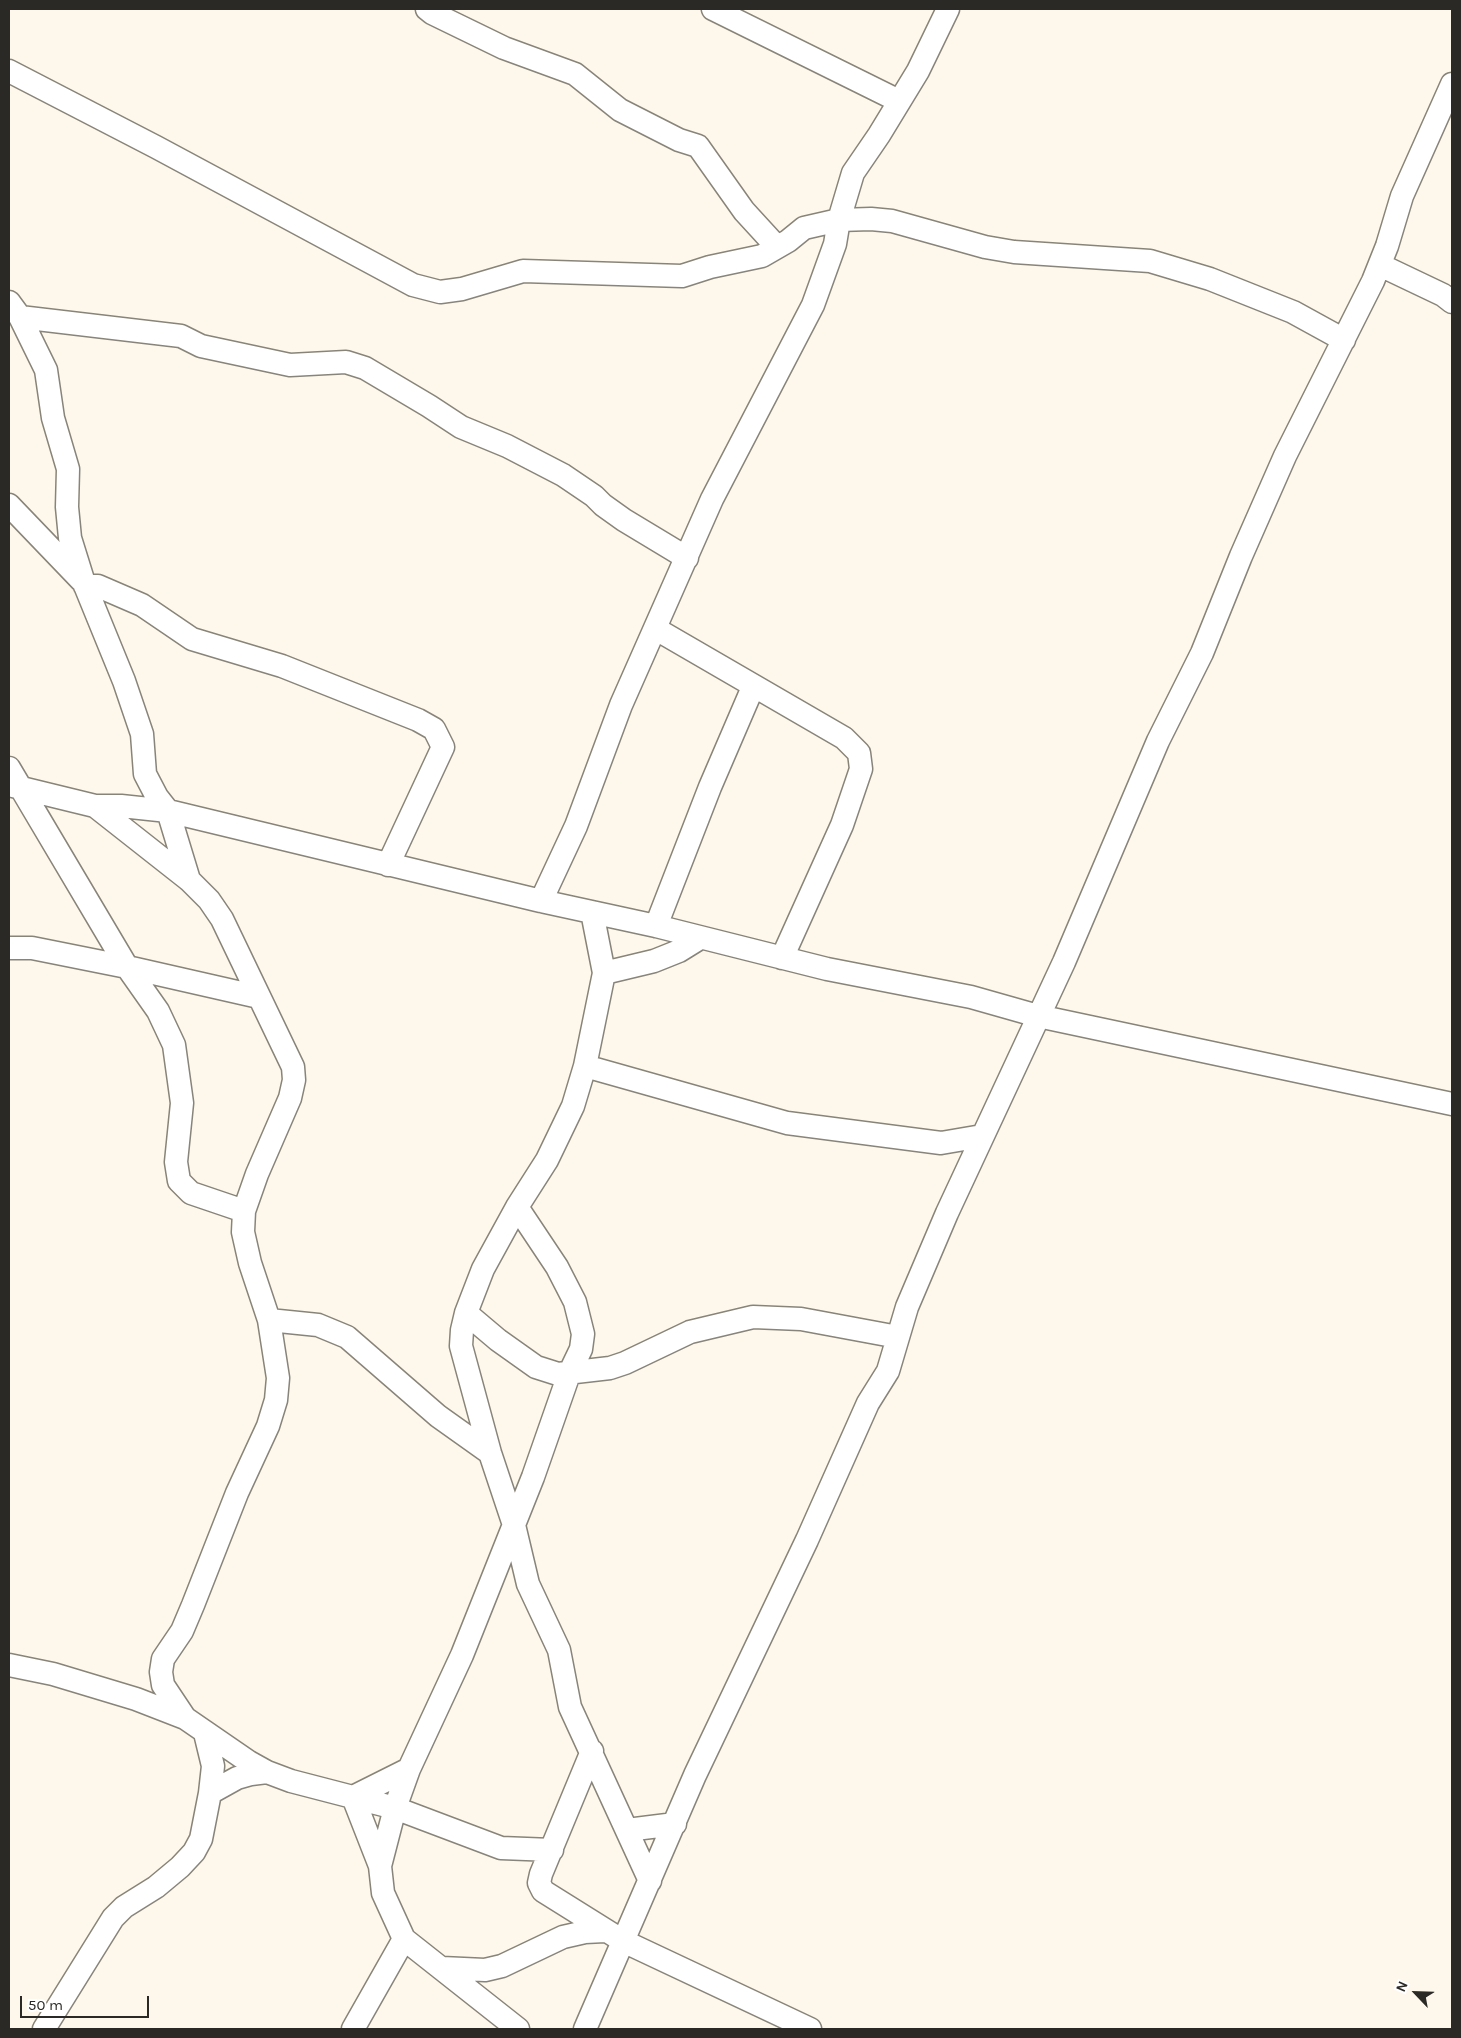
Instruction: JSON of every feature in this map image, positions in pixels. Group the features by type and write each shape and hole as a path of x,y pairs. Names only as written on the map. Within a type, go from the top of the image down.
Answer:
{"street":[{"path":"427,9 504,48 575,74 620,110 679,140 698,146 744,211 777,247"},
{"path":"713,9 899,101"},
{"path":"541,902 576,826 621,705 712,499 813,305 835,244 853,173 918,71 948,9"},
{"path":"9,71 414,285 440,292 462,289 522,271 682,276 710,267 762,256 788,241 804,228 840,220 871,219 892,221 985,247 1014,252 1150,261 1210,279 1293,312 1344,340"},
{"path":"585,2029 614,1936 650,1881 695,1775 807,1540 868,1403 888,1371 911,1299 947,1213 1064,962 1158,741 1202,653 1241,556 1285,456 1380,265 1402,196 1452,84"},
{"path":"1380,265 1443,295 1452,302"},
{"path":"14,310 181,336 202,346 290,365 346,362 365,368 429,406 461,428 507,446 563,475 594,496 602,505 624,520 687,558"},
{"path":"14,310 46,370 54,418 68,469 67,507 70,538 85,584 124,681 142,734 145,774 168,811 189,880"},
{"path":"9,506 85,584 98,586 142,605 192,639 282,666 418,720 434,729 443,747 388,865"},
{"path":"656,629 844,738 859,753 861,769 842,825 782,958"},
{"path":"656,926 710,787 753,686"},
{"path":"9,768 15,786 127,967 158,1011 174,1045 182,1103 176,1162 179,1181 191,1193 244,1211"},
{"path":"15,786 95,806 168,811 541,902 656,926 782,958 879,980 972,997 1038,1016 1452,1104"},
{"path":"95,806 189,880 209,900 222,919 293,1066 294,1080 290,1098 257,1174 244,1211 242,1232 269,1320 278,1378 276,1400 268,1426 237,1493 193,1605 182,1630 163,1659 161,1672 164,1685 185,1718"},
{"path":"592,912 604,974 586,1066 573,1106 547,1160 517,1206 483,1269 466,1313 461,1346 490,1453 514,1525 528,1584 559,1650 570,1707 592,1751 650,1881"},
{"path":"604,974 654,962 680,951 700,938"},
{"path":"9,948 32,948 127,967 259,998"},
{"path":"586,1066 787,1123 942,1143 982,1136"},
{"path":"380,1866 395,1808 409,1769 462,1655 533,1477 569,1374 580,1349 583,1334 575,1302 557,1267 517,1206"},
{"path":"466,1313 498,1340 536,1367 558,1374 610,1368 626,1363 690,1332 753,1317 801,1319 898,1338"},
{"path":"269,1320 318,1324 347,1337 438,1416 490,1453"},
{"path":"9,1665 53,1674 136,1699 185,1718 205,1733 267,1772 291,1781 395,1808 501,1848 552,1850"},
{"path":"44,2029 113,1918 124,1907 156,1887 180,1867 194,1852 201,1839 213,1766 205,1733"},
{"path":"592,1751 541,1874 539,1884 543,1891 614,1936 810,2029"},
{"path":"353,1797 409,1769"},
{"path":"210,1793 236,1778 267,1772"},
{"path":"353,1797 380,1866 383,1893 404,1939 518,2029"},
{"path":"627,1830 675,1824"},
{"path":"442,1968 485,1970 502,1966 563,1937 585,1932 614,1936"},
{"path":"353,2029 404,1939"}]}
